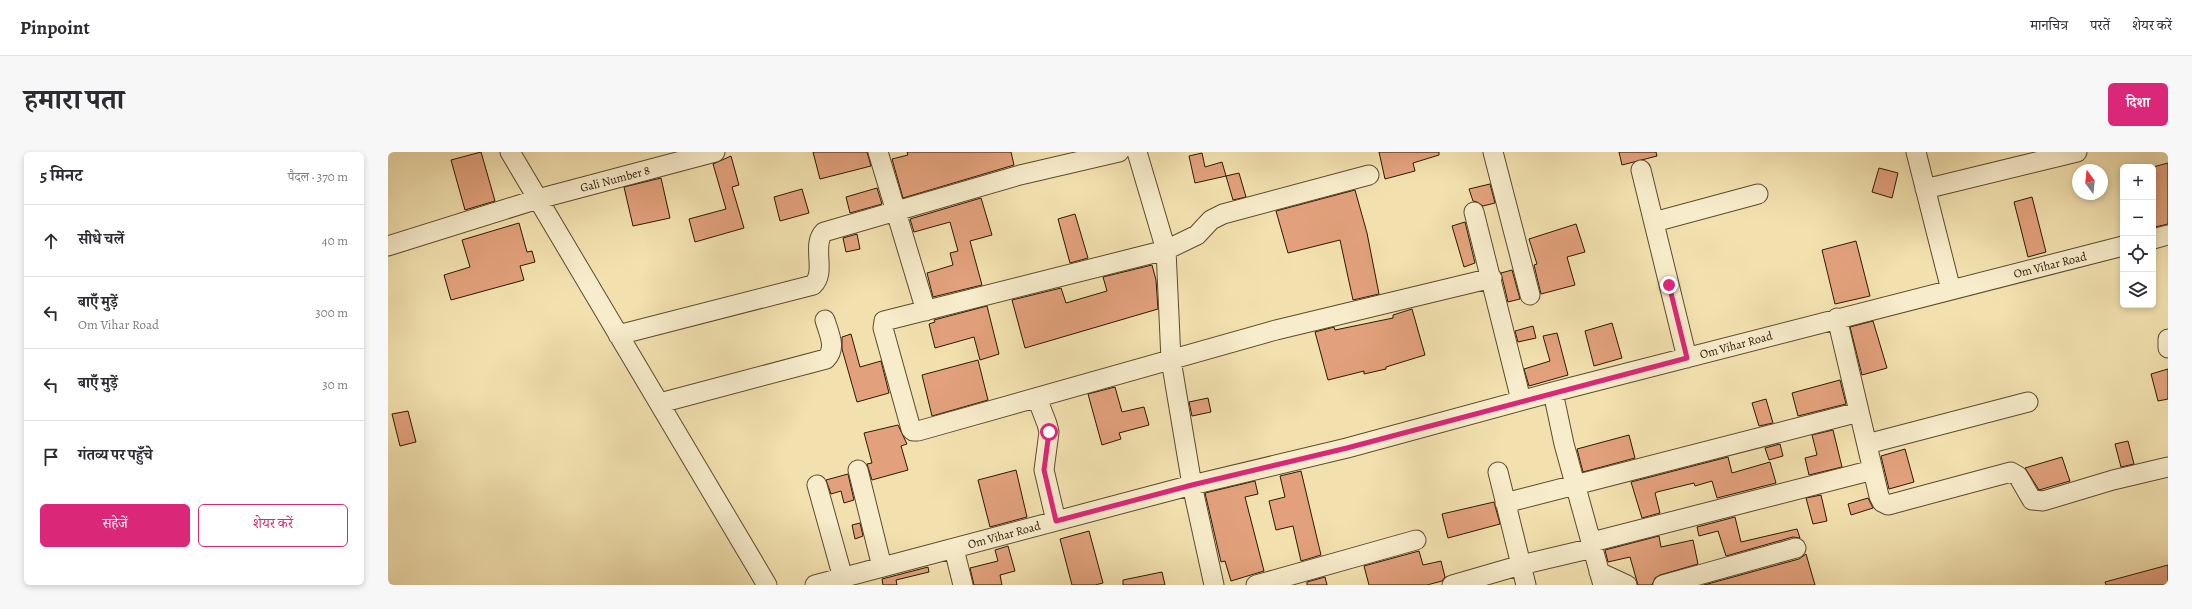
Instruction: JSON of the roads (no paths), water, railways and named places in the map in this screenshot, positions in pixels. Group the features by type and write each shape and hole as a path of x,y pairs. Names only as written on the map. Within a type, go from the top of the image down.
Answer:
{"street":[{"path":"510,152 767,585"},
{"name":"Gali Number 8","path":"388,246 538,199 715,152"},
{"path":"878,152 926,311"},
{"path":"618,335 813,285 819,278 820,240 824,232 895,210 1020,175 1119,152"},
{"path":"1137,152 1166,250 1171,360 1192,485 1214,585"},
{"path":"1493,152 1530,295"},
{"path":"1916,152 1951,290"},
{"path":"1926,189 2039,156 2077,152"},
{"path":"1641,170 1687,358"},
{"path":"1370,175 1223,214 1211,220 1197,235 1166,250 926,311 888,319 883,324 909,425 913,431 1037,398 1276,330 1492,278"},
{"path":"1654,222 1758,194"},
{"path":"1474,212 1492,278 1521,400"},
{"path":"2156,238 2168,235"},
{"name":"Om Vihar Road","path":"815,585 1192,485 1347,448 1521,400 2120,247"},
{"path":"1837,318 1879,496 1882,502 1888,505 2011,472 2018,476 2032,500 2043,501 2113,480 2168,467"},
{"path":"660,403 826,359 832,353 832,346 825,320"},
{"path":"2168,339 2168,348"},
{"path":"1552,392 1601,578 1627,585"},
{"path":"1037,398 1049,432 1044,470 1056,521"},
{"path":"1867,444 2028,402"},
{"path":"1505,503 1859,412"},
{"path":"858,470 882,568"},
{"path":"1452,585 1592,545 1873,470"},
{"path":"1498,472 1526,585"},
{"path":"817,485 843,578"},
{"path":"1257,585 1416,540"},
{"path":"1663,585 1796,548"},
{"path":"954,549 963,585"}]}
